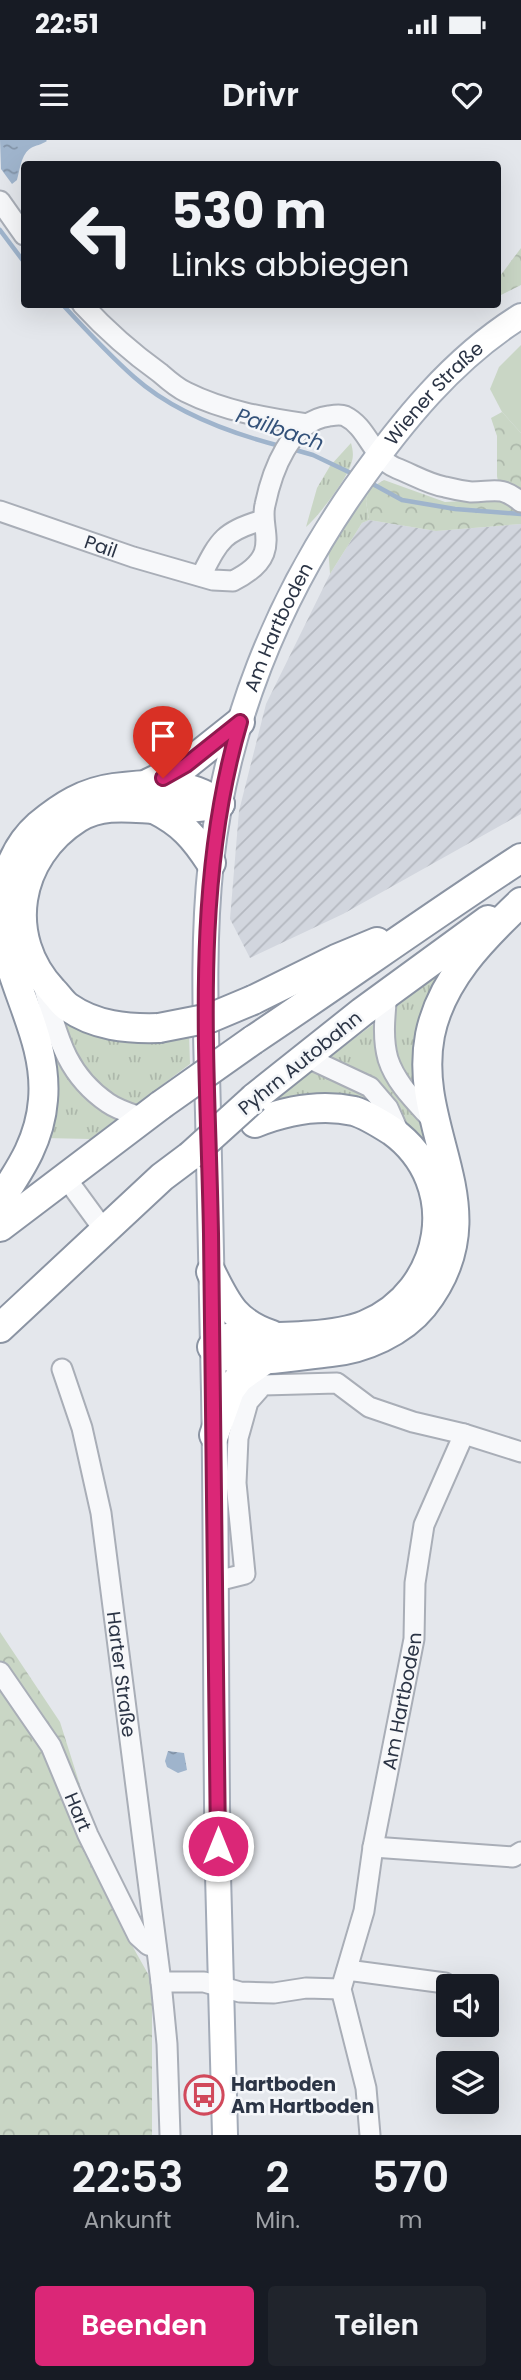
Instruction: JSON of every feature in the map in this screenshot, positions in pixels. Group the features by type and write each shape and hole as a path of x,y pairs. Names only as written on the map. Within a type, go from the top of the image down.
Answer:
{"highway":[{"path":"240,722 152,796 80,816 47,844 26,881 21,914 26,949 42,980 67,1006 93,1020 128,1029 159,1028 210,1018 336,959 415,927"},
{"path":"0,1200 27,1160 38,1129 43,1099 43,1073 38,1049 10,966 4,938 1,907 13,858 36,828 71,802 95,791 152,796 198,808 220,804"},
{"path":"152,796 188,831 211,863"},
{"name":"Pyhrn Autobahn","path":"0,1227 152,1112 253,1040 347,977 415,927 521,858"},
{"path":"211,1272 229,1307 272,1348 336,1352 372,1343 401,1326 418,1312 442,1278 450,1255 455,1209 453,1187 436,1125 429,1083 430,1036 447,986 484,937 521,901"},
{"name":"Pyhrn Autobahn","path":"254,1111 306,1057 387,993 476,927 521,901"},
{"path":"0,1328 162,1177 254,1111 354,1111 382,1124 408,1143 426,1172 435,1198 438,1220 430,1261 417,1285 393,1310 363,1326 228,1357 212,1347"},
{"path":"214,1435 230,1390 239,1378 272,1348"}],"main road":[{"name":"Wiener Straße","path":"368,470 407,418 471,354 521,316"},
{"name":"Am Hartboden","path":"225,2135 218,1873 217,1581 205,971 211,863 220,804 247,696 291,592 326,528 368,470"}],"street":[{"path":"0,201 21,231"},
{"path":"86,308 139,357 183,391 216,405 302,428 322,417 342,414 360,425 368,470 388,465 442,487 471,492 491,489 512,495 521,502"},
{"name":"Pail","path":"0,511 134,557 201,576 233,581 257,564 264,553 267,537 263,520 265,505 276,469 288,444 302,428"},
{"path":"201,576 220,540 245,525 263,520"},
{"path":"42,980 65,1056 80,1080 109,1104 152,1112"},
{"path":"387,993 384,1026 388,1059 406,1091 436,1125"},
{"path":"306,1057 370,1087 388,1108 401,1138"},
{"path":"66,1178 104,1230"},
{"name":"Harter Straße","path":"62,1369 82,1428 101,1513 161,1982 169,2071 170,2135"},
{"path":"217,1581 245,1574 236,1483 238,1438 248,1402 264,1385 337,1383 369,1407 521,1452"},
{"name":"Am Hartboden","path":"341,1989 364,1911 373,1847 414,1639 415,1584 424,1525 464,1434"},
{"name":"Hart","path":"0,1672 51,1746 88,1835 138,1936 148,1945 156,1947"},
{"path":"373,1847 513,1857 521,1853"},
{"path":"347,1970 436,1982"},
{"path":"161,1982 204,1982 240,1993 274,1993 306,1988 341,1989 366,2088 370,2135"}],"shaded area":[{"path":"369,520 436,531 521,524 521,814 343,914 250,958 230,919 239,811 266,704 330,574 362,523"}],"green space":[{"path":"521,248 521,285 501,295 501,275"},
{"path":"521,345 521,433 502,412 490,389 499,367"},
{"path":"502,412 521,433 521,524 436,531 369,520 366,501 369,489 384,480 445,502 501,499 497,476 497,436 491,418"},
{"path":"351,443 353,456 344,479 306,527 317,488 330,466"},
{"path":"374,471 366,501 369,520 362,523 330,574 328,546"},
{"path":"29,859 39,992 189,1034 190,1064 90,1139 44,1138 23,981"},
{"path":"442,972 445,977 430,1006 423,1033 421,1060 423,1086 449,1217 445,1253 439,1271 424,1297 403,1317 379,1331 322,1346 234,1351 230,1346 339,1340 373,1330 403,1310 425,1283 439,1252 444,1219 440,1186 426,1156 404,1130 372,1111 344,1103 314,1102 285,1106 257,1115 260,1110"},
{"path":"0,1632 60,1722 129,1940 152,1981 152,2135 0,2135"}],"water":[{"path":"0,140 47,141 25,154 17,180 12,184 1,169"},
{"path":"168,1751 184,1753 187,1770 178,1773 167,1767 165,1761"}],"waterway":[{"name":"Pailbach","path":"0,230 21,258"},
{"name":"Pailbach","path":"66,308 125,369 166,401 222,428 280,446"},
{"name":"Pailbach","path":"292,449 313,455 355,475"},
{"name":"Pailbach","path":"369,482 402,500 455,509 521,514"}],"place":[{"name":"Hartboden Am Hartboden","path":"204,2095"}],"route":[{"path":"163,778 186,765 240,722 220,804 211,863 205,971 217,1581 218,1846"}]}
